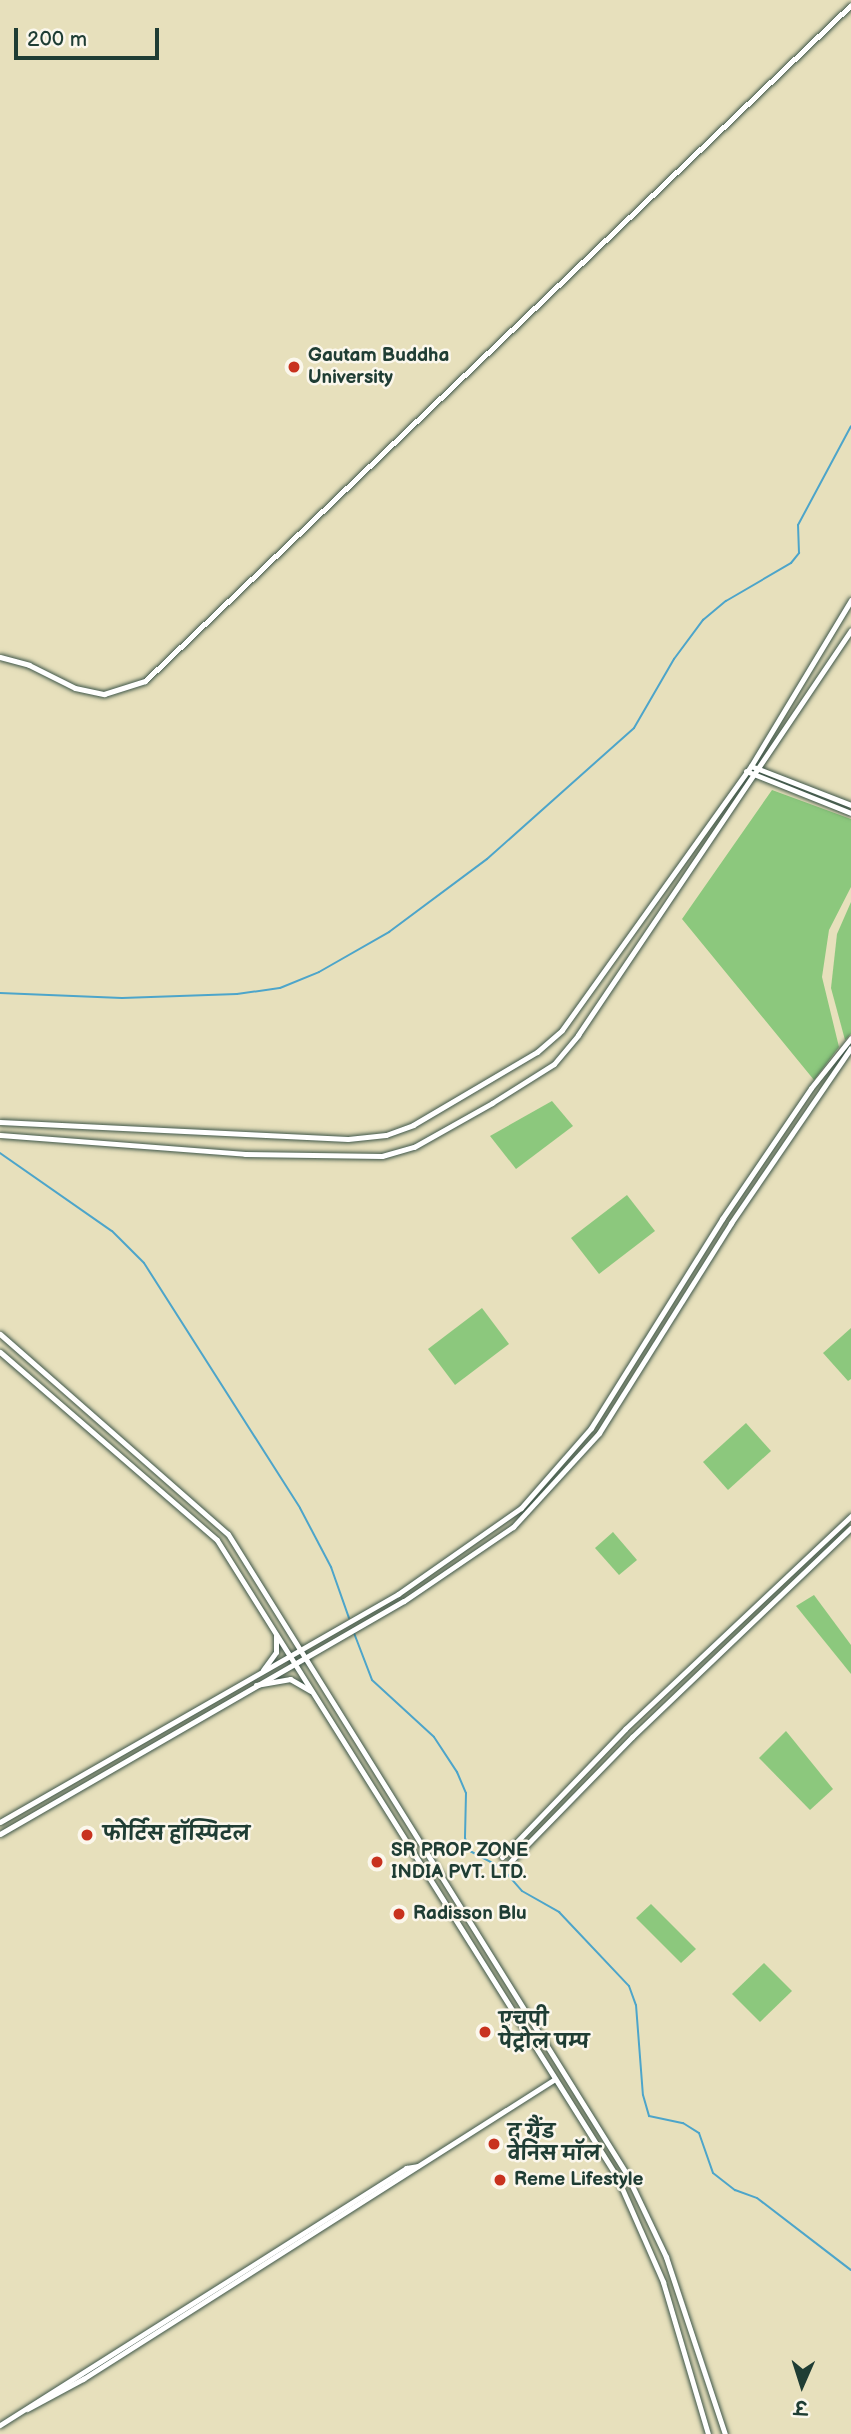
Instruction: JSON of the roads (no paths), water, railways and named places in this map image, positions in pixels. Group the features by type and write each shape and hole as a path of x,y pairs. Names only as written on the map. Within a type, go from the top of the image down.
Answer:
{"street":[{"path":"0,657 29,665 75,688 104,694 145,681 851,5"},
{"path":"0,1122 348,1139 386,1135 413,1125 537,1052 562,1030 748,769 851,600"},
{"path":"0,1135 344,1158 382,1156 414,1147 554,1064 851,632"},
{"path":"748,769 851,805"},
{"path":"756,771 851,813"},
{"path":"0,1822 358,1616 476,1543 543,1486 591,1428 722,1219 811,1088 851,1038"},
{"path":"0,1834 361,1625 513,1527 581,1455 851,1048"},
{"path":"0,1334 228,1534 626,2173 671,2268 725,2434"},
{"path":"0,1352 217,1540 617,2177 644,2232 663,2282 708,2434"},
{"path":"502,1857 625,1729 851,1516"},
{"path":"510,1862 632,1737 851,1528"},
{"path":"263,1670 276,1652 276,1633"},
{"path":"256,1685 290,1679 313,1692"},
{"path":"0,2425 83,2379 555,2079"}],"waterway":[{"path":"0,993 122,998 237,994 280,988 319,972 389,932 487,859 634,728 674,659 703,620 726,601 791,563 799,553 798,525 851,426"},
{"path":"0,1153 112,1231 144,1263 300,1508 331,1567 349,1618"},
{"path":"354,1633 372,1680 434,1737 457,1772 466,1793 465,1838 470,1851 502,1868 522,1891 559,1912 629,1986 636,2005 643,2095 649,2116 683,2123 699,2133 713,2173 735,2190 757,2198 851,2270"}],"place":[{"name":"Gautam Buddha University","path":"294,367"},
{"name":"फोर्टिस हॉस्पिटल","path":"87,1835"},
{"name":"SR PROP ZONE INDIA PVT. LTD.","path":"377,1862"},
{"name":"Radisson Blu","path":"399,1914"},
{"name":"एचपी पेट्रोल पम्प","path":"485,2032"},
{"name":"द ग्रैंड वेनिस मॉल","path":"494,2144"},
{"name":"Reme Lifestyle","path":"500,2180"}]}
